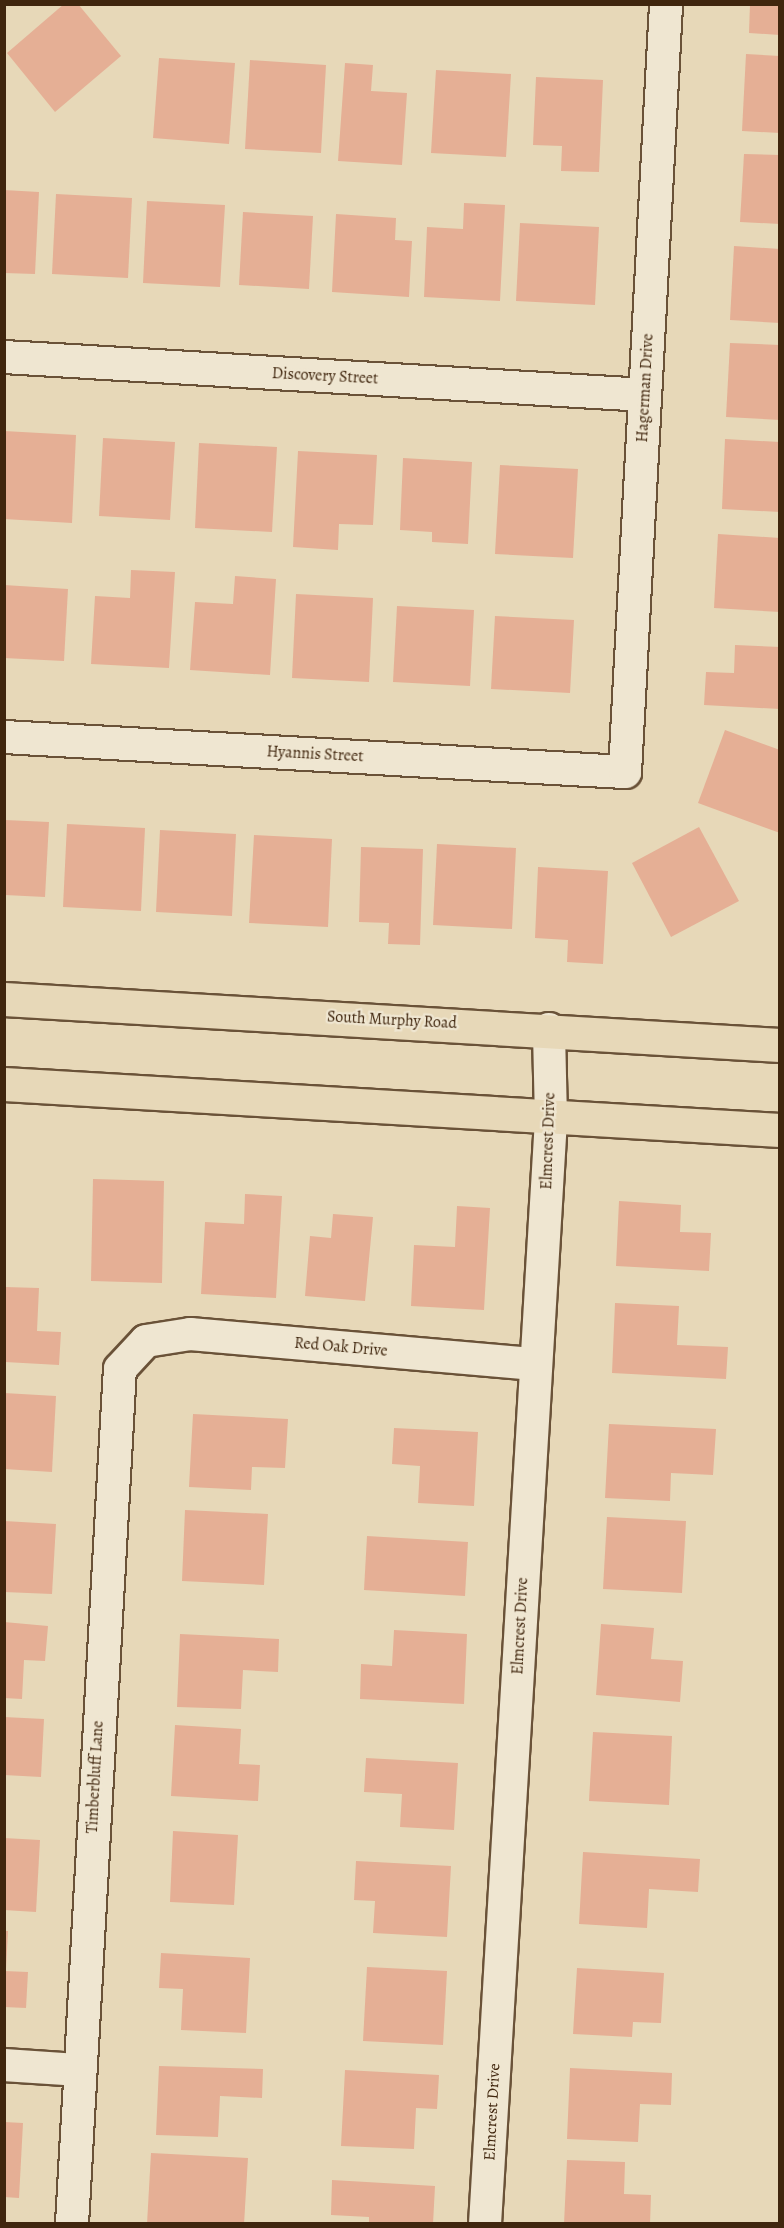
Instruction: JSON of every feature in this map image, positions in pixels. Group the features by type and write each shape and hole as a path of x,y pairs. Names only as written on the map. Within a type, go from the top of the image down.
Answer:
{"main road":[{"name":"South Murphy Road","path":"4,999 549,1029 780,1045"},
{"path":"4,1084 551,1120 780,1130"}],"street":[{"name":"Hagerman Drive","path":"625,772 666,4"},
{"name":"Discovery Street","path":"4,357 645,395"},
{"name":"Hyannis Street","path":"4,737 625,772"},
{"name":"Elmcrest Drive","path":"485,2223 551,1120 549,1029"},
{"name":"Red Oak Drive","path":"146,1341 190,1334 535,1365"},
{"name":"Timberbluff Lane","path":"72,2223 114,1394 120,1369 146,1341"},
{"path":"4,2065 80,2070"}],"building":[{"path":"64,4 78,4 121,56 55,112 7,53"},
{"path":"750,4 780,4 780,35 749,33"},
{"path":"746,54 780,56 780,133 742,131"},
{"path":"159,58 235,63 229,144 153,138"},
{"path":"250,60 326,65 321,153 245,149"},
{"path":"345,63 373,65 371,91 407,93 402,165 338,161"},
{"path":"436,70 511,74 506,157 431,153"},
{"path":"536,77 603,80 599,172 561,171 562,146 533,145"},
{"path":"744,154 780,155 780,224 740,222"},
{"path":"4,190 39,192 35,274 4,273"},
{"path":"56,194 132,198 128,278 52,274"},
{"path":"147,201 225,205 220,287 143,283"},
{"path":"464,203 505,205 500,301 424,297 427,227 463,229"},
{"path":"243,212 313,216 309,289 239,285"},
{"path":"336,214 396,218 395,240 412,241 409,297 332,292"},
{"path":"520,223 599,227 595,305 516,301"},
{"path":"734,246 780,249 780,323 730,320"},
{"path":"730,343 780,345 780,420 726,417"},
{"path":"4,431 76,435 72,523 4,519"},
{"path":"103,438 175,442 170,520 99,516"},
{"path":"725,439 780,442 780,512 722,509"},
{"path":"199,443 277,447 272,532 195,528"},
{"path":"298,451 377,455 373,525 339,524 338,550 293,547"},
{"path":"403,458 472,462 468,544 432,542 432,532 400,530"},
{"path":"500,465 578,469 573,558 495,554"},
{"path":"718,534 780,538 780,612 714,608"},
{"path":"131,570 175,572 169,668 91,664 95,596 130,598"},
{"path":"235,576 276,579 270,675 190,670 195,602 233,604"},
{"path":"4,585 68,589 64,661 4,658"},
{"path":"296,594 373,598 369,682 292,678"},
{"path":"397,606 474,610 470,686 393,682"},
{"path":"495,616 574,620 570,693 491,689"},
{"path":"735,645 780,647 780,709 704,705 706,672 734,673"},
{"path":"725,730 780,750 780,833 698,803"},
{"path":"5,820 49,822 45,897 5,895"},
{"path":"67,824 145,828 141,911 63,907"},
{"path":"699,827 739,901 671,937 632,863"},
{"path":"160,830 236,834 232,916 156,912"},
{"path":"254,835 332,839 328,927 249,923"},
{"path":"437,844 516,848 512,929 433,925"},
{"path":"361,847 423,849 420,945 388,944 389,923 359,922"},
{"path":"538,867 608,871 603,964 567,962 568,940 535,938"},
{"path":"93,1179 164,1181 162,1283 91,1281"},
{"path":"245,1194 282,1196 276,1298 201,1294 205,1222 244,1224"},
{"path":"619,1201 681,1205 680,1232 711,1233 709,1271 616,1266"},
{"path":"457,1206 490,1208 484,1310 411,1306 414,1245 455,1247"},
{"path":"333,1214 373,1217 365,1301 305,1296 310,1236 331,1238"},
{"path":"5,1287 39,1288 37,1331 61,1332 59,1365 5,1362"},
{"path":"615,1303 679,1306 677,1345 728,1347 726,1379 612,1373"},
{"path":"4,1393 56,1396 52,1472 4,1469"},
{"path":"193,1414 288,1419 285,1468 252,1467 251,1490 189,1487"},
{"path":"609,1424 716,1429 713,1475 671,1473 670,1501 605,1498"},
{"path":"394,1428 478,1432 474,1506 418,1503 420,1466 392,1464"},
{"path":"185,1510 268,1514 264,1585 182,1581"},
{"path":"607,1517 686,1521 682,1593 603,1589"},
{"path":"4,1521 56,1524 52,1594 4,1592"},
{"path":"367,1536 468,1542 465,1596 364,1590"},
{"path":"4,1622 48,1626 45,1661 24,1660 22,1699 4,1698"},
{"path":"601,1624 654,1628 651,1659 683,1661 680,1702 596,1695"},
{"path":"394,1630 467,1634 464,1704 360,1699 361,1664 392,1666"},
{"path":"180,1634 279,1639 278,1672 243,1670 241,1709 177,1707"},
{"path":"4,1717 44,1719 41,1777 4,1775"},
{"path":"175,1725 241,1729 239,1764 260,1765 258,1801 171,1796"},
{"path":"593,1732 672,1736 669,1805 589,1801"},
{"path":"366,1758 458,1763 454,1830 400,1827 402,1794 364,1792"},
{"path":"173,1831 238,1835 234,1905 170,1902"},
{"path":"4,1838 40,1840 36,1912 4,1910"},
{"path":"583,1852 700,1859 698,1892 649,1889 647,1928 579,1924"},
{"path":"356,1861 451,1866 447,1937 373,1933 375,1901 354,1900"},
{"path":"4,1931 8,1931 6,1969 4,1969"},
{"path":"161,1953 250,1958 246,2033 181,2030 183,1989 159,1988"},
{"path":"367,1967 447,1971 443,2045 363,2041"},
{"path":"577,1968 664,1973 661,2023 633,2022 632,2037 573,2034"},
{"path":"4,1971 28,1972 26,2008 4,2007"},
{"path":"159,2066 263,2069 262,2098 220,2096 218,2137 156,2135"},
{"path":"570,2068 672,2073 671,2105 640,2104 638,2142 567,2139"},
{"path":"345,2070 439,2075 437,2109 416,2108 414,2149 341,2146"},
{"path":"4,2122 23,2123 19,2198 4,2197"},
{"path":"151,2153 248,2158 244,2224 147,2224"},
{"path":"567,2160 625,2162 624,2194 651,2195 650,2224 564,2224"},
{"path":"332,2180 435,2186 433,2224 369,2224 369,2217 331,2215"}]}
